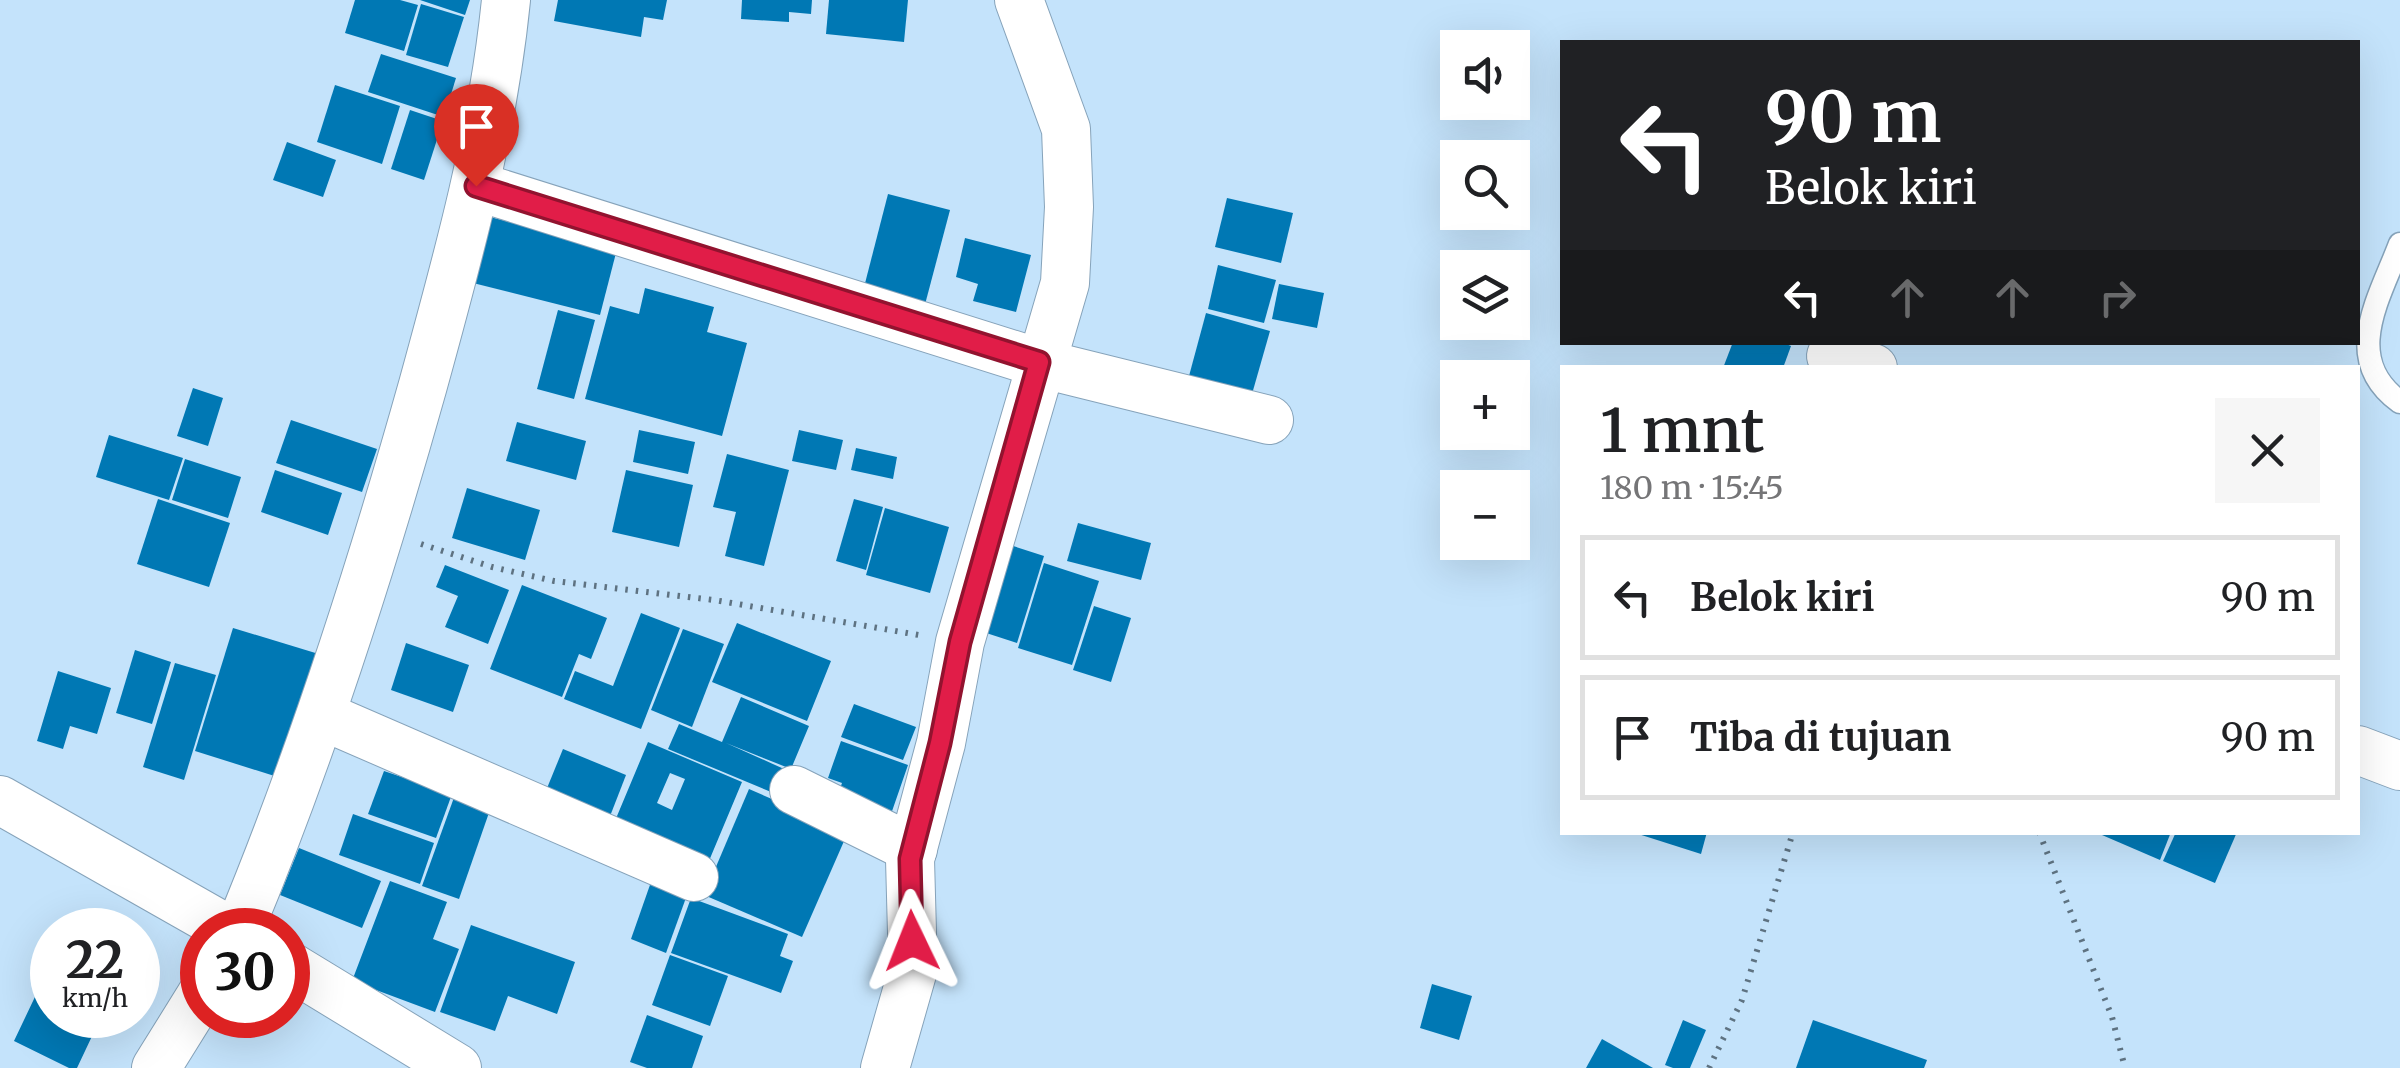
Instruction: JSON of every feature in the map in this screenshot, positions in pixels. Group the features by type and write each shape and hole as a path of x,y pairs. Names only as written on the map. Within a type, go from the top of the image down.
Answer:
{"street":[{"path":"248,908 323,716 382,532 476,186 500,68 506,0"},
{"path":"885,1068 913,970 910,859 940,743 960,642 1064,283 1070,206 1066,128 1019,0"},
{"path":"476,186 1039,362 1269,420"},
{"path":"323,716 694,877"},
{"path":"2360,751 2400,766"},
{"path":"794,790 913,849"},
{"path":"0,800 191,908"},
{"path":"310,978 457,1068"},
{"path":"156,1068 180,1029"}],"lane":[{"path":"2400,244 2368,323 2367,338 2374,370 2385,390 2400,402"}],"path":[{"path":"382,532 492,567 554,581 714,600 960,642"},
{"path":"1709,1068 1742,1000 1792,835"},
{"path":"2040,835 2112,1018 2125,1068"}],"building":[{"path":"355,0 400,0 418,5 404,51 345,33"},
{"path":"420,0 470,0 465,15"},
{"path":"558,0 667,0 663,20 644,17 641,37 554,21"},
{"path":"742,0 812,0 811,14 789,12 789,22 741,19"},
{"path":"829,0 908,0 904,42 826,34"},
{"path":"421,4 464,17 448,67 406,55"},
{"path":"381,54 456,78 444,117 368,92"},
{"path":"335,85 400,106 382,164 317,142"},
{"path":"410,110 443,121 424,180 391,169"},
{"path":"287,142 336,160 323,197 273,180"},
{"path":"888,194 950,210 923,312 862,295"},
{"path":"1227,198 1293,213 1281,263 1215,247"},
{"path":"490,217 617,249 600,315 473,283"},
{"path":"965,238 1031,255 1016,312 973,301 978,284 956,277"},
{"path":"1218,265 1276,280 1264,323 1208,309"},
{"path":"1279,284 1324,293 1317,328 1272,319"},
{"path":"645,288 714,307 707,332 747,343 722,436 585,399 610,306 639,314"},
{"path":"558,310 595,320 574,399 537,389"},
{"path":"1206,313 1270,331 1252,394 1189,376"},
{"path":"1732,345 1791,346 1784,365 1724,365"},
{"path":"193,388 223,398 208,446 177,436"},
{"path":"291,420 377,449 362,492 276,463"},
{"path":"517,422 586,441 576,480 506,461"},
{"path":"639,430 695,442 688,474 633,462"},
{"path":"799,430 843,440 836,470 792,461"},
{"path":"109,435 183,458 169,500 96,477"},
{"path":"856,448 897,457 893,479 851,470"},
{"path":"727,454 789,470 764,566 725,556 736,512 713,507"},
{"path":"185,459 241,477 228,518 172,500"},
{"path":"275,470 342,493 328,535 261,512"},
{"path":"626,470 693,485 679,547 612,532"},
{"path":"467,488 540,510 525,560 452,538"},
{"path":"158,499 230,523 209,587 137,564"},
{"path":"854,499 883,507 866,570 836,561"},
{"path":"885,508 949,527 930,593 866,575"},
{"path":"1078,523 1151,543 1141,580 1067,561"},
{"path":"1004,543 1044,556 1017,643 977,630"},
{"path":"1044,563 1099,581 1072,665 1018,648"},
{"path":"445,565 509,590 488,644 445,627 458,596 436,587"},
{"path":"522,585 607,618 591,659 579,654 562,697 490,669"},
{"path":"1094,606 1131,618 1111,682 1073,670"},
{"path":"641,613 680,628 641,729 564,699 575,671 613,686"},
{"path":"737,623 831,661 807,721 712,682"},
{"path":"233,628 322,655 284,779 195,751"},
{"path":"683,629 724,644 692,727 651,710"},
{"path":"406,643 469,665 453,712 391,690"},
{"path":"135,650 171,662 152,724 116,713"},
{"path":"175,663 216,675 184,780 143,767"},
{"path":"58,671 111,688 97,734 70,726 63,749 37,741"},
{"path":"741,697 809,726 791,769 726,743 793,773 783,797 668,749 679,724 722,742"},
{"path":"854,704 916,727 903,760 841,737"},
{"path":"841,741 908,765 890,817 837,797 842,783 828,778"},
{"path":"648,742 742,782 706,868 612,828","holes":["670,773 685,779 672,810 657,803"]},
{"path":"563,749 626,775 607,824 543,798"},
{"path":"384,771 452,794 436,838 368,814"},
{"path":"749,789 848,832 802,937 704,895"},
{"path":"456,792 492,804 459,899 422,886"},
{"path":"353,814 434,843 420,884 339,855"},
{"path":"1641,835 1706,835 1701,854"},
{"path":"2102,835 2170,835 2160,860"},
{"path":"2175,835 2236,835 2215,883 2163,861"},
{"path":"299,848 381,881 362,928 280,895"},
{"path":"390,881 447,902 433,939 459,949 435,1012 352,981"},
{"path":"651,882 687,895 666,953 631,939"},
{"path":"691,898 788,934 780,956 793,961 781,993 671,953"},
{"path":"471,925 575,962 557,1014 508,996 495,1031 440,1012"},
{"path":"670,955 728,976 710,1026 652,1005"},
{"path":"1432,984 1472,996 1459,1040 1420,1028"},
{"path":"30,1007 30,1038 91,1038 77,1068 69,1068 14,1041"},
{"path":"647,1015 703,1036 692,1068 647,1068 630,1062"},
{"path":"1683,1020 1706,1030 1690,1068 1673,1068 1665,1065"},
{"path":"1813,1020 1927,1060 1924,1068 1796,1068"},
{"path":"1602,1039 1653,1068 1586,1068"}],"route":[{"path":"476,186 1039,362 960,642 940,743 910,859 912,941"}]}
